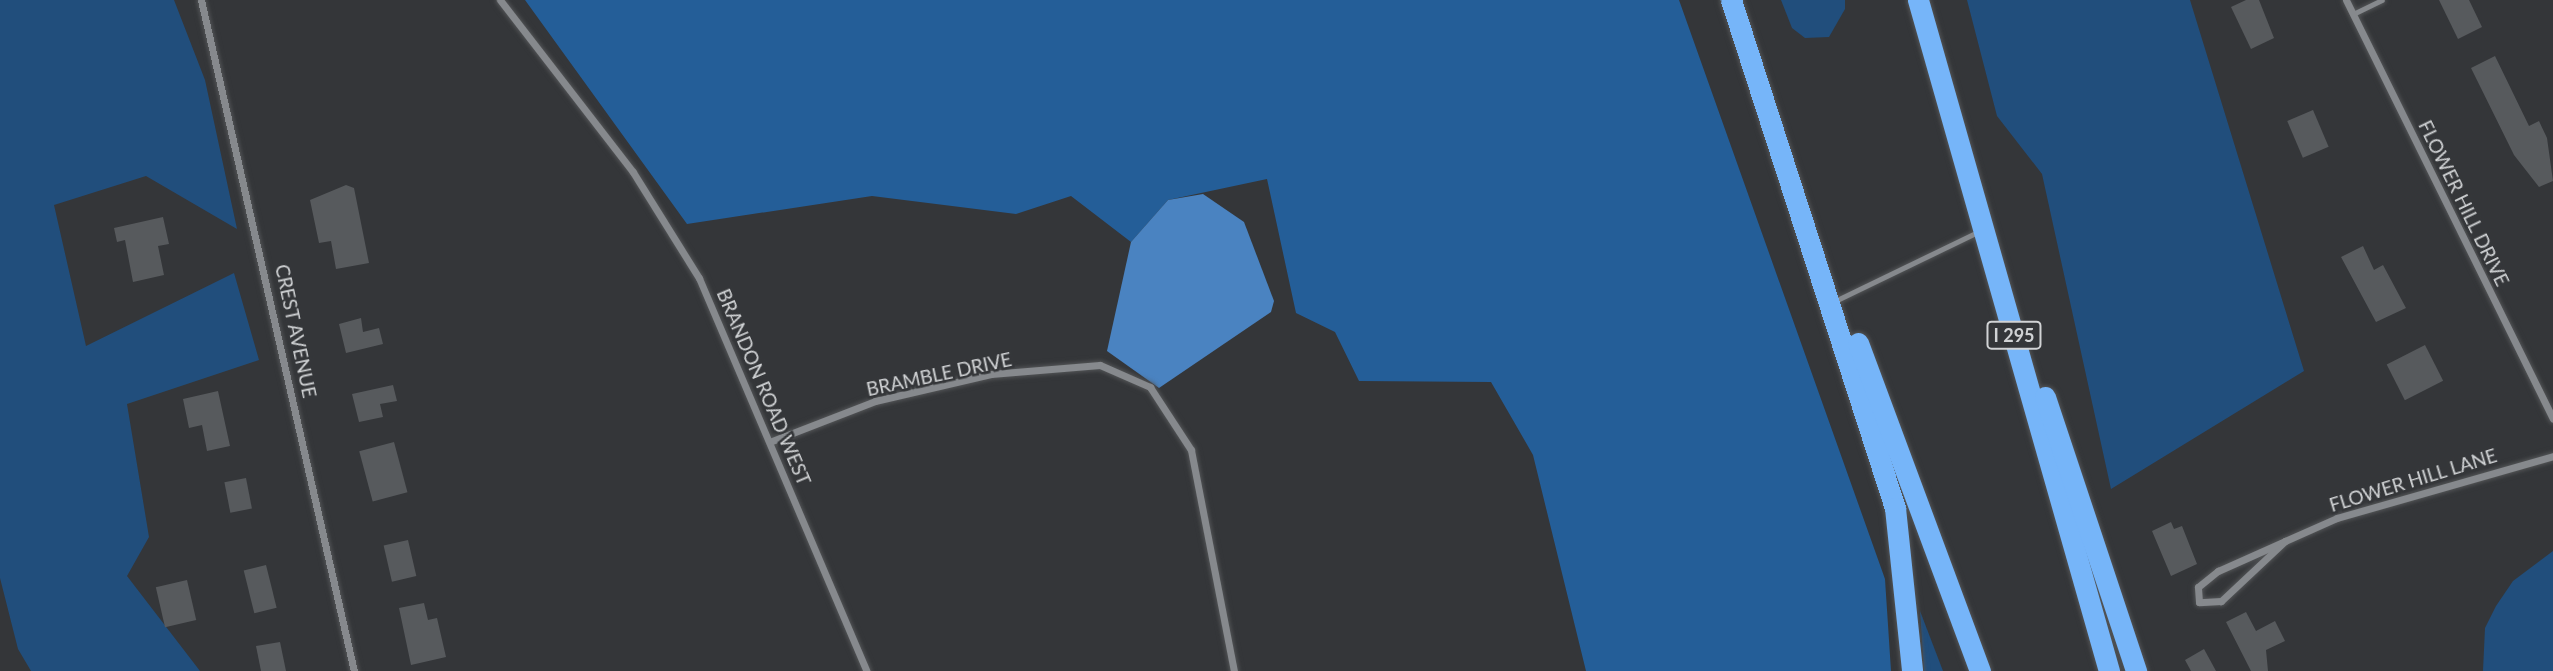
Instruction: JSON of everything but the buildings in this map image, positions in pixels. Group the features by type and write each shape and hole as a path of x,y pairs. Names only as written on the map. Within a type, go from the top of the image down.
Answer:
{"highway":[{"path":"1731,0 1833,302 1900,529 1912,671"},
{"name":"I 295","path":"1918,0 2109,671"},
{"path":"1936,62 2136,671"},
{"path":"1833,302 1860,348 1980,671"}],"street":[{"name":"CREST AVENUE","path":"201,0 354,671"},
{"name":"BRANDON ROAD WEST","path":"500,0 673,232 731,342 867,671"},
{"name":"FLOWER HILL DRIVE","path":"2346,0 2553,419"},
{"name":"BRAMBLE DRIVE","path":"772,441 875,401 991,374 1100,365 1150,387 1191,450 1234,671"},
{"name":"FLOWER HILL LANE","path":"2285,541 2221,601 2199,602 2197,590 2210,575 2285,541 2369,506 2553,456"}],"lane":[{"path":"2353,14 2382,0"},
{"path":"1833,302 1983,230"}],"shaded area":[{"path":"0,0 174,0 205,80 237,229 146,176 54,205 86,346 234,273 259,360 127,404 149,537 127,576 200,671 31,671 18,649 0,578"},
{"path":"525,0 1679,0 1885,579 1891,671 1586,671 1533,455 1491,382 1359,381 1335,332 1296,313 1267,179 1168,200 1131,242 1071,196 1016,214 872,196 687,224"},
{"path":"1781,0 1845,0 1845,9 1829,37 1805,38 1792,28"},
{"path":"1967,0 2190,0 2304,371 2111,489 2042,174 1997,116"},
{"path":"1203,194 1244,222 1274,301 1271,312 1159,388 1107,351 1131,242 1168,200"},
{"path":"2553,551 2553,671 2483,671 2485,628 2496,606 2513,581"},
{"path":"1920,611 1943,671 1924,671"}]}
